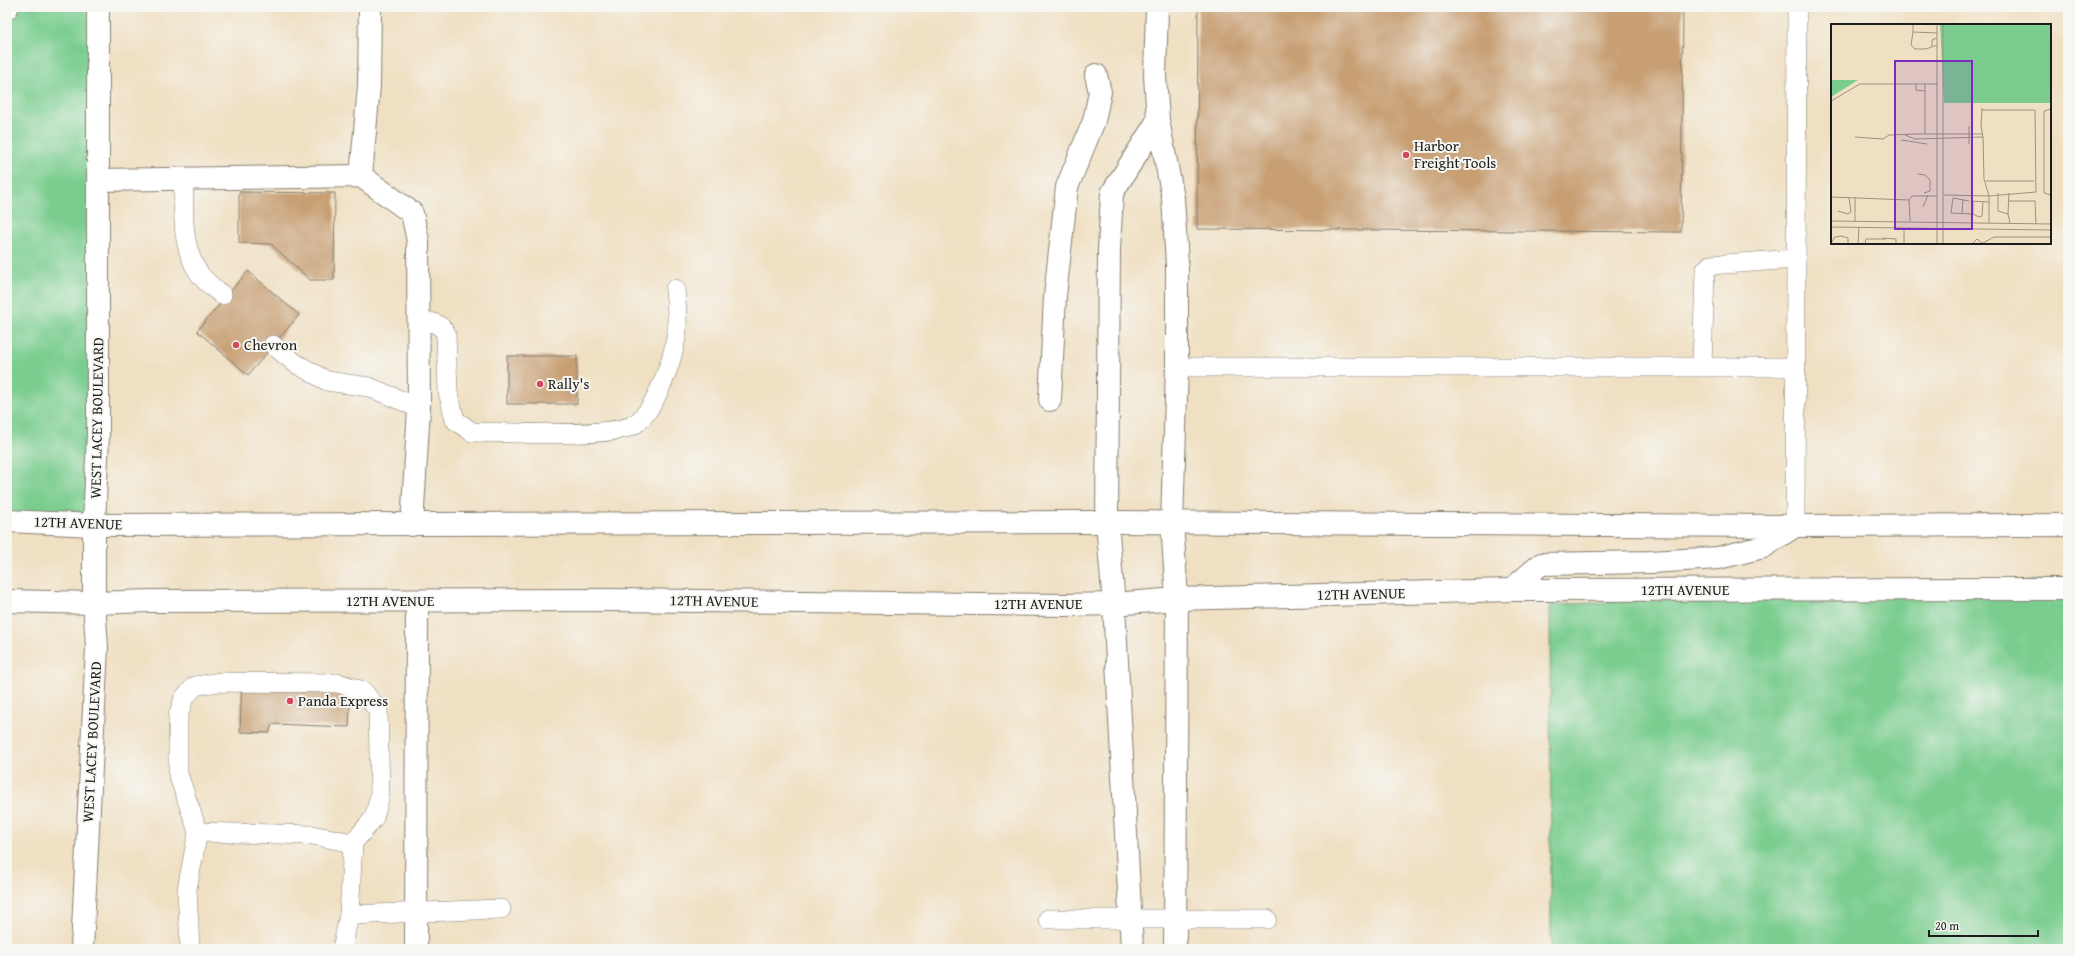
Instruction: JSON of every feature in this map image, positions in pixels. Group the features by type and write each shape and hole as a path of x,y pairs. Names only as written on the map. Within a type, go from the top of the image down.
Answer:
{"main road":[{"name":"WEST LACEY BOULEVARD","path":"82,949 96,647 94,603 94,525 98,435 98,7"},
{"path":"361,176 369,86 370,7"},
{"path":"1157,7 1155,76 1158,120 1173,198 1177,265 1177,367 1172,522 1177,599 1175,949"},
{"path":"1050,400 1055,296 1067,187 1094,121 1100,92 1096,75"},
{"path":"1132,949 1114,604 1107,522 1109,250 1112,193 1158,120"},
{"path":"98,180 184,180 361,176 412,213 418,241 419,408 412,525"},
{"name":"12TH AVENUE","path":"7,521 94,525 1107,522 1795,526 2068,525"},
{"path":"1511,590 1541,564 1650,562 1718,558 1763,546 1795,526"},
{"name":"12TH AVENUE","path":"7,601 94,603 150,601 612,600 1114,604 1177,599 1511,590 2068,589"},
{"path":"416,949 417,601"}],"lane":[{"path":"1795,526 1798,7"},
{"path":"184,180 183,219 190,257 201,276 222,295"},
{"path":"1702,366 1704,271 1710,265 1796,259"},
{"path":"418,320 437,323 443,328 446,334 448,392 456,420 472,432 607,433 635,425 652,405 668,372 676,336 675,289"},
{"path":"273,345 295,363 327,381 369,387 419,408"},
{"path":"1177,367 1796,367"},
{"path":"190,949 187,889 198,832 178,774 178,716 184,698 195,686 219,682 338,684 363,691 378,710 380,795 374,818 353,843 350,915 342,949"},
{"path":"198,832 312,834 353,843"},
{"path":"350,915 501,909"},
{"path":"1048,919 1267,919"}],"green space":[{"path":"7,7 98,7 94,525 7,521"},
{"path":"2068,580 2068,949 1551,949 1550,605"}],"building":[{"path":"1198,7 1683,7 1681,232 1197,229"},
{"path":"239,192 335,193 334,280 310,280 271,244 239,243"},
{"path":"248,271 299,315 248,375 197,331"},
{"path":"507,356 577,356 577,404 507,404"},
{"path":"242,675 351,679 349,727 272,724 269,733 240,732"}],"place":[{"name":"Harbor Freight Tools","path":"1406,155"},
{"name":"Chevron","path":"236,345"},
{"name":"Rally's","path":"540,384"},
{"name":"Panda Express","path":"290,701"}]}
